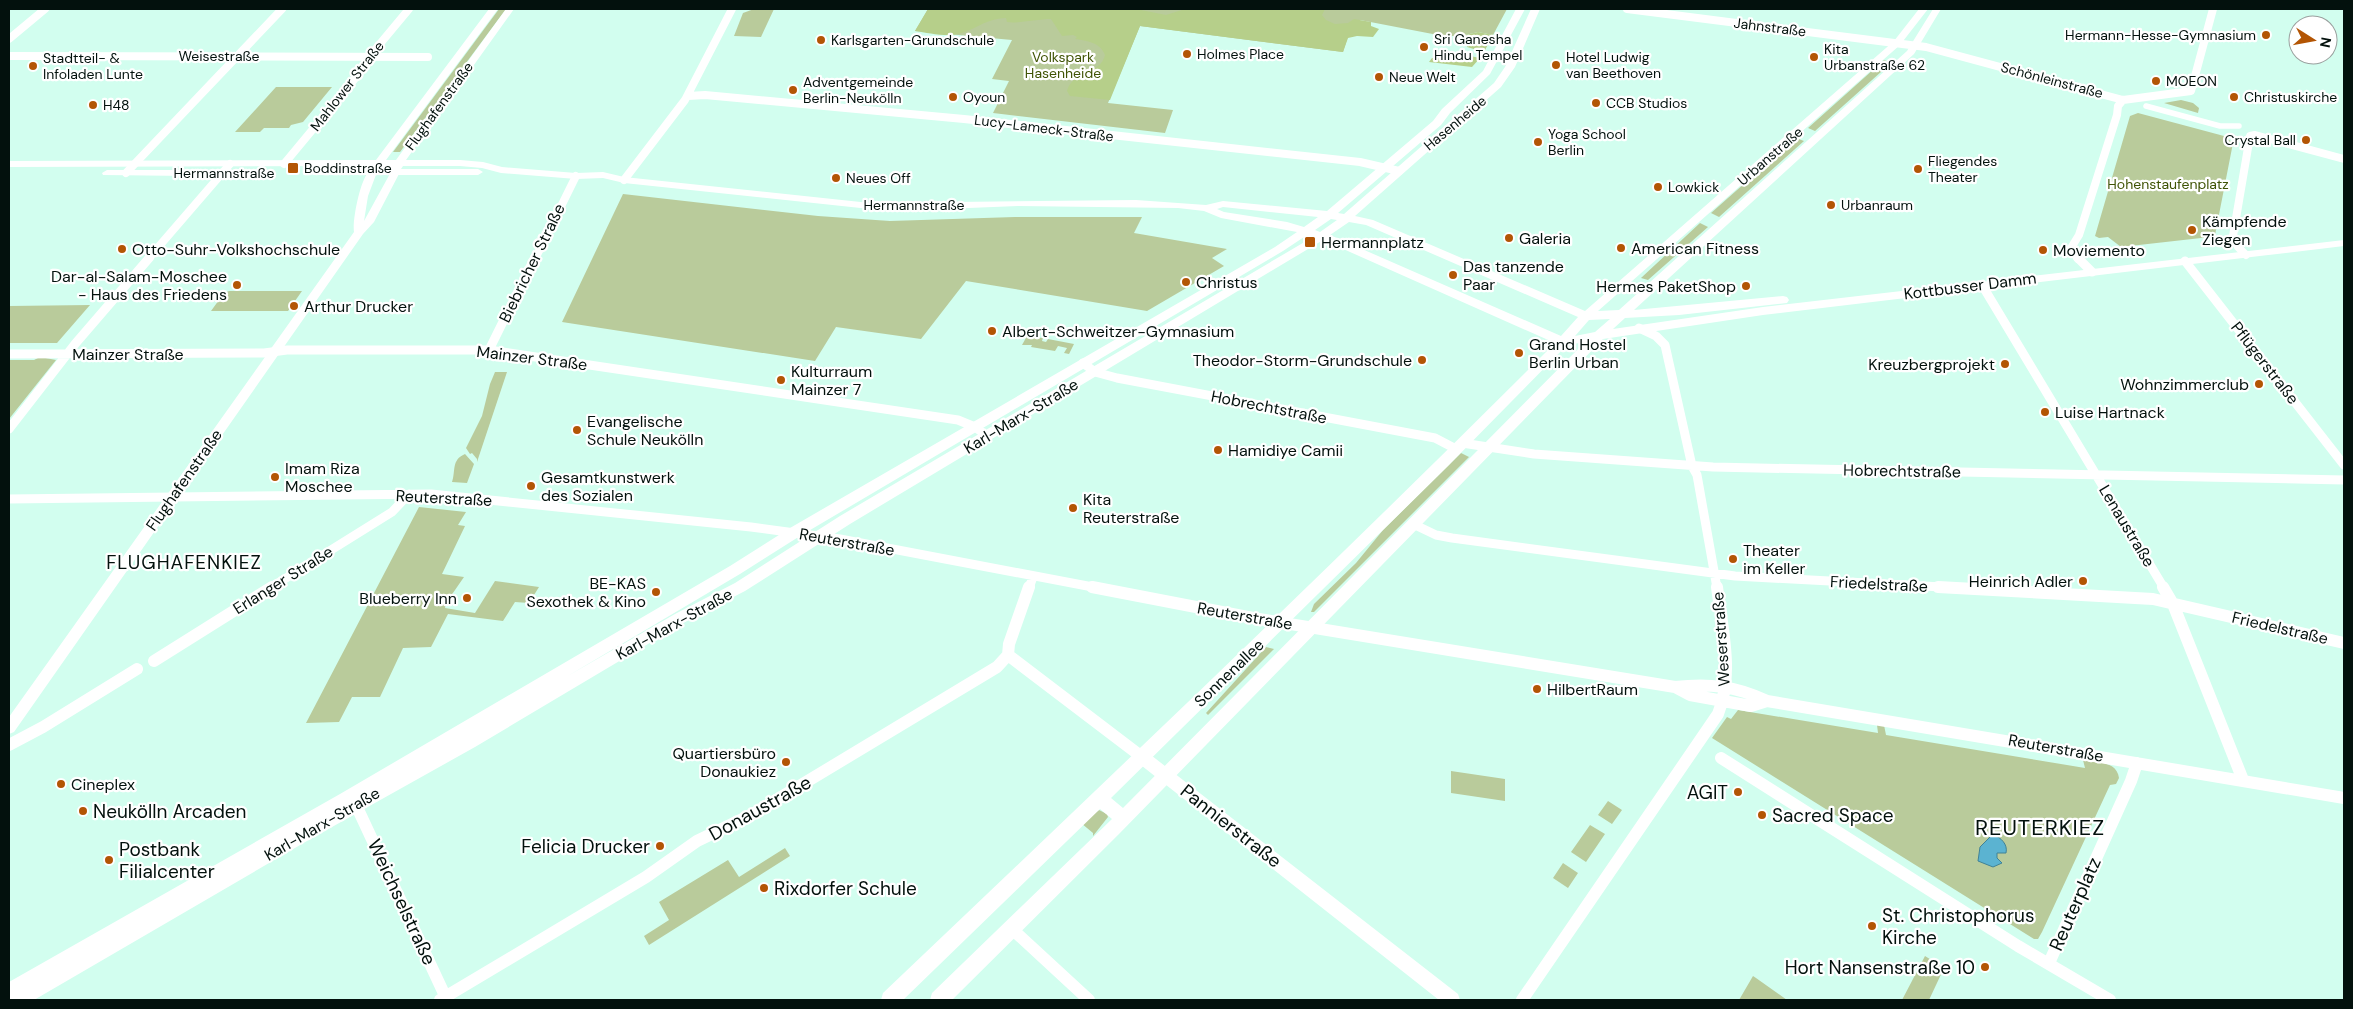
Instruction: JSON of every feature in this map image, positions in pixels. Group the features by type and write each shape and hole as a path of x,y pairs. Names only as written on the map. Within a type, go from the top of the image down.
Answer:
{"main road":[{"name":"Flughafenstraße","path":"372,172 493,9"},
{"name":"Flughafenstraße","path":"397,167 405,152 510,9"},
{"name":"Urbanstraße","path":"1586,316 1897,44 1924,9"},
{"name":"Urbanstraße","path":"1621,315 1911,52 1937,9"},
{"path":"1521,10 1535,11"},
{"name":"Hasenheide","path":"1329,215 1437,122 1491,66 1521,10"},
{"name":"Hasenheide","path":"1348,218 1501,81 1510,67 1535,11"},
{"path":"1883,56 1900,62"},
{"path":"1473,85 1482,89 1486,96"},
{"path":"1796,133 1814,140"},
{"name":"Hermannstraße","path":"9,171 126,173 284,164 378,162 397,167 486,172 501,170 576,176 605,183 624,180 870,206 1136,203 1206,208 1223,204 1329,215"},
{"name":"Hermannstraße","path":"9,164 135,163 227,168 372,172 397,167"},
{"name":"Hermannstraße","path":"1206,208 1221,215 1279,223 1307,230"},
{"path":"1307,230 1329,215 1369,222 1586,316 1621,315"},
{"path":"1323,236 1348,218"},
{"path":"1307,230 1563,342 1597,337 1621,315"},
{"name":"Karl-Marx-Straße","path":"17,1000 354,800 735,570 794,532 1264,258 1307,230"},
{"name":"Kottbusser Damm","path":"1597,337 1639,328 1982,285 2088,269 2185,261 2344,235"},
{"name":"Karl-Marx-Straße","path":"9,992 354,800 444,757 680,618 740,587 820,536 1323,236"},
{"name":"Kottbusser Damm","path":"1621,315 1679,311 2088,269 2242,251 2344,243"},
{"path":"1629,278 1650,288"},
{"path":"1679,311 1686,322"},
{"path":"1586,316 1597,337"},
{"path":"1563,342 1586,316"},
{"name":"Sonnenallee","path":"939,1000 1124,818 1597,337"},
{"name":"Sonnenallee","path":"890,1000 1142,757 1563,342"},
{"path":"1099,798 1124,818"}],"street":[{"path":"9,39 45,9"},
{"path":"126,173 282,9"},
{"name":"Mahlower Straße","path":"284,164 409,9"},
{"path":"624,180 688,96 732,9"},
{"name":"Jahnstraße","path":"1627,9 1914,46"},
{"name":"Schönleinstraße","path":"1914,46 1932,49 2123,100 2191,91 2194,86 2204,37 2213,9"},
{"name":"Weisestraße","path":"9,56 428,57"},
{"name":"Lucy-Lameck-Straße","path":"688,96 706,95 946,117 1386,166 1399,171"},
{"path":"2088,269 2074,255 2071,248 2079,235 2117,115 2116,110 2123,100"},
{"path":"2146,106 2220,126 2239,126"},
{"path":"2242,251 2233,236 2250,136 2344,159"},
{"name":"Flughafenstraße","path":"9,728 275,351 369,222 397,167"},
{"path":"9,429 68,354 227,168"},
{"name":"Flughafenstraße","path":"360,232 358,230 362,201 372,172"},
{"name":"Biebricher Straße","path":"489,350 576,176"},
{"name":"Pflügerstraße","path":"2185,261 2344,465"},
{"name":"Lenaustraße","path":"1982,285 2173,604 2243,780"},
{"name":"Weserstraße","path":"1522,1000 1718,714 1726,688 1716,574 1698,490 1698,480 1692,466 1665,345 1660,338 1639,328"},
{"name":"Mainzer Straße","path":"9,354 489,350 958,420 975,427 987,436"},
{"name":"Hobrechtstraße","path":"1083,364 1095,372 1144,384 1434,438 1459,446 1488,447 1582,459 1692,466 2344,480"},
{"name":"Erlanger Straße","path":"154,661 392,512 409,494"},
{"name":"Reuterstraße","path":"9,499 436,494 794,532 1280,622 1675,687 1690,694 1751,706 1767,700"},
{"name":"Friedelstraße","path":"1413,524 1436,535 1452,538 1716,574 2143,598 2344,643"},
{"path":"1008,655 1009,644 1034,577"},
{"name":"Pannierstraße","path":"1008,655 1142,757 1452,1000"},
{"name":"Donaustraße","path":"444,999 646,877 677,855 736,820 753,814 997,668 1008,655"},
{"path":"9,746 137,669"},
{"name":"Reuterstraße","path":"1675,687 1697,683 1750,693 1767,700 2344,798"},
{"path":"1721,758 2110,1000"},
{"name":"Reuterplatz","path":"2049,963 2131,781 2137,763"},
{"name":"Weichselstraße","path":"354,800 444,999"},
{"path":"1011,928 1089,1000"}],"green space":[{"path":"499,9 506,9 400,152 393,152"},
{"path":"754,9 774,9 761,37 734,36 743,13"},
{"name":"Volkspark Hasenheide","path":"928,9 1507,9 1493,35 1478,32 1461,36 1443,36 1360,20 1351,27 1343,52 1140,26 1108,103 1173,110 1165,133 993,113 1009,81 992,79 1012,40 915,31"},
{"path":"928,9 1136,9 1166,15 1185,9 1325,9 1322,15 1326,20 1335,24 1348,23 1354,19 1371,22 1371,26 1379,29 1373,37 1357,36 1348,38 1343,52 1140,26 1110,100 1070,96 1067,91 1070,84 1098,66 1105,55 1100,47 1093,43 1075,39 1077,37 1073,35 1062,36 1051,19 1007,22 1006,18 998,19 953,35 915,31"},
{"path":"1478,32 1493,35 1484,52 1467,47 1469,42 1461,36"},
{"path":"1460,54 1480,58 1472,67 1429,62 1432,58"},
{"path":"1884,60 1891,63 1815,131 1808,128"},
{"path":"276,87 332,87 303,122 291,125 289,128 264,128 260,132 235,132"},
{"path":"2181,100 2193,103 2199,108 2198,113 2164,103"},
{"name":"Hohenstaufenplatz","path":"2138,113 2224,136 2233,143 2215,235 2121,247 2108,237 2099,238 2095,236 2130,116"},
{"path":"1796,138 1804,141 1719,217 1711,213"},
{"path":"623,194 818,216 890,221 1015,217 1142,217 1134,233 1227,249 1212,258 1224,266 1147,311 966,281 921,339 836,327 815,361 562,322"},
{"path":"1700,223 1708,227 1648,280 1641,278"},
{"path":"229,291 302,291 288,311 211,311 224,293"},
{"path":"90,305 57,343 9,343 9,306"},
{"path":"1027,336 1043,338 1042,341 1046,342 1048,339 1074,344 1069,354 1064,353 1067,348 1058,346 1055,351 1031,347 1032,345 1022,345"},
{"path":"40,357 56,360 9,419 9,360 34,360"},
{"path":"495,372 507,372 477,462 477,459 466,448 482,416"},
{"path":"1461,453 1469,457 1314,612 1311,612 1314,604 1356,563 1383,530"},
{"path":"465,454 474,464 467,483 452,482 456,463"},
{"path":"419,507 466,512 458,525 465,526 442,574 464,577 446,603 445,608 475,613 495,581 539,587 529,603 515,602 503,621 448,614 431,647 403,648 380,697 352,697 339,722 306,723"},
{"path":"1266,647 1274,649 1208,715 1206,713"},
{"path":"1738,710 1878,733 1877,725 1884,725 1886,735 2085,768 2083,760 2100,762 2114,768 2119,778 2116,784 2110,785 2042,932 2038,939 2034,939 1712,738 1727,717 1731,719"},
{"path":"1451,771 1505,779 1505,801 1451,793"},
{"path":"1608,801 1622,810 1612,824 1598,815"},
{"path":"1099,810 1107,814 1108,817 1093,836 1093,833 1081,823"},
{"path":"1590,825 1605,834 1586,862 1571,852"},
{"path":"785,848 790,856 649,945 644,936 669,920 659,902 728,860 739,877"},
{"path":"1563,863 1578,873 1568,888 1553,878"},
{"path":"1925,956 1944,968 1929,1000 1902,1000"},
{"path":"1753,976 1756,978 1787,1000 1739,1000"}],"water":[{"path":"1993,834 2003,842 2006,847 2006,853 1997,853 1997,858 2002,863 1993,867 1978,861 1980,847"}],"place":[{"name":"Hermann-Hesse-Gymnasium","path":"2266,35"},
{"name":"Karlsgarten-Grundschule","path":"821,40"},
{"name":"Sri Ganesha Hindu Tempel","path":"1424,47"},
{"name":"Holmes Place","path":"1187,54"},
{"name":"Kita Urbanstraße 62","path":"1814,57"},
{"name":"Hotel Ludwig van Beethoven","path":"1556,65"},
{"name":"Stadtteil- & Infoladen Lunte","path":"33,66"},
{"name":"Neue Welt","path":"1379,77"},
{"name":"MOEON","path":"2156,81"},
{"name":"Adventgemeinde Berlin-Neukölln","path":"793,90"},
{"name":"Oyoun","path":"953,97"},
{"name":"Christuskirche","path":"2234,97"},
{"name":"CCB Studios","path":"1596,103"},
{"name":"H48","path":"93,105"},
{"name":"Crystal Ball","path":"2306,140"},
{"name":"Yoga School Berlin","path":"1538,142"},
{"name":"Boddinstraße","path":"293,168"},
{"name":"Fliegendes Theater","path":"1918,169"},
{"name":"Neues Off","path":"836,178"},
{"name":"Lowkick","path":"1658,187"},
{"name":"Urbanraum","path":"1831,205"},
{"name":"Kämpfende Ziegen","path":"2192,230"},
{"name":"Galeria","path":"1509,238"},
{"name":"Hermannplatz","path":"1310,242"},
{"name":"American Fitness","path":"1621,248"},
{"name":"Otto-Suhr-Volkshochschule","path":"122,249"},
{"name":"Moviemento","path":"2043,250"},
{"name":"Das tanzende Paar","path":"1453,275"},
{"name":"Christus","path":"1186,282"},
{"name":"Dar-al-Salam-Moschee - Haus des Friedens","path":"237,285"},
{"name":"Hermes PaketShop","path":"1746,286"},
{"name":"Arthur Drucker","path":"294,306"},
{"name":"Albert-Schweitzer-Gymnasium","path":"992,331"},
{"name":"Grand Hostel Berlin Urban","path":"1519,353"},
{"name":"Theodor-Storm-Grundschule","path":"1422,360"},
{"name":"Kreuzbergprojekt","path":"2005,364"},
{"name":"Kulturraum Mainzer 7","path":"781,380"},
{"name":"Wohnzimmerclub","path":"2259,384"},
{"name":"Luise Hartnack","path":"2045,412"},
{"name":"Evangelische Schule Neukölln","path":"577,430"},
{"name":"Hamidiye Camii","path":"1218,450"},
{"name":"Imam Riza Moschee","path":"275,477"},
{"name":"Gesamtkunstwerk des Sozialen","path":"531,486"},
{"name":"Kita Reuterstraße","path":"1073,508"},
{"name":"Theater im Keller","path":"1733,559"},
{"name":"Heinrich Adler","path":"2083,581"},
{"name":"BE-KAS Sexothek & Kino","path":"656,592"},
{"name":"Blueberry Inn","path":"467,598"},
{"name":"HilbertRaum","path":"1537,689"},
{"name":"Quartiersbüro Donaukiez","path":"786,762"},
{"name":"Cineplex","path":"61,784"},
{"name":"AGIT","path":"1738,792"},
{"name":"Neukölln Arcaden","path":"83,811"},
{"name":"Sacred Space","path":"1762,815"},
{"name":"Felicia Drucker","path":"660,846"},
{"name":"Postbank Filialcenter","path":"109,860"},
{"name":"Rixdorfer Schule","path":"764,888"},
{"name":"St. Christophorus Kirche","path":"1872,926"},
{"name":"Hort Nansenstraße 10","path":"1985,967"}],"district":[{"name":"FLUGHAFENKIEZ","path":"184,562"},
{"name":"REUTERKIEZ","path":"2040,827"}]}
